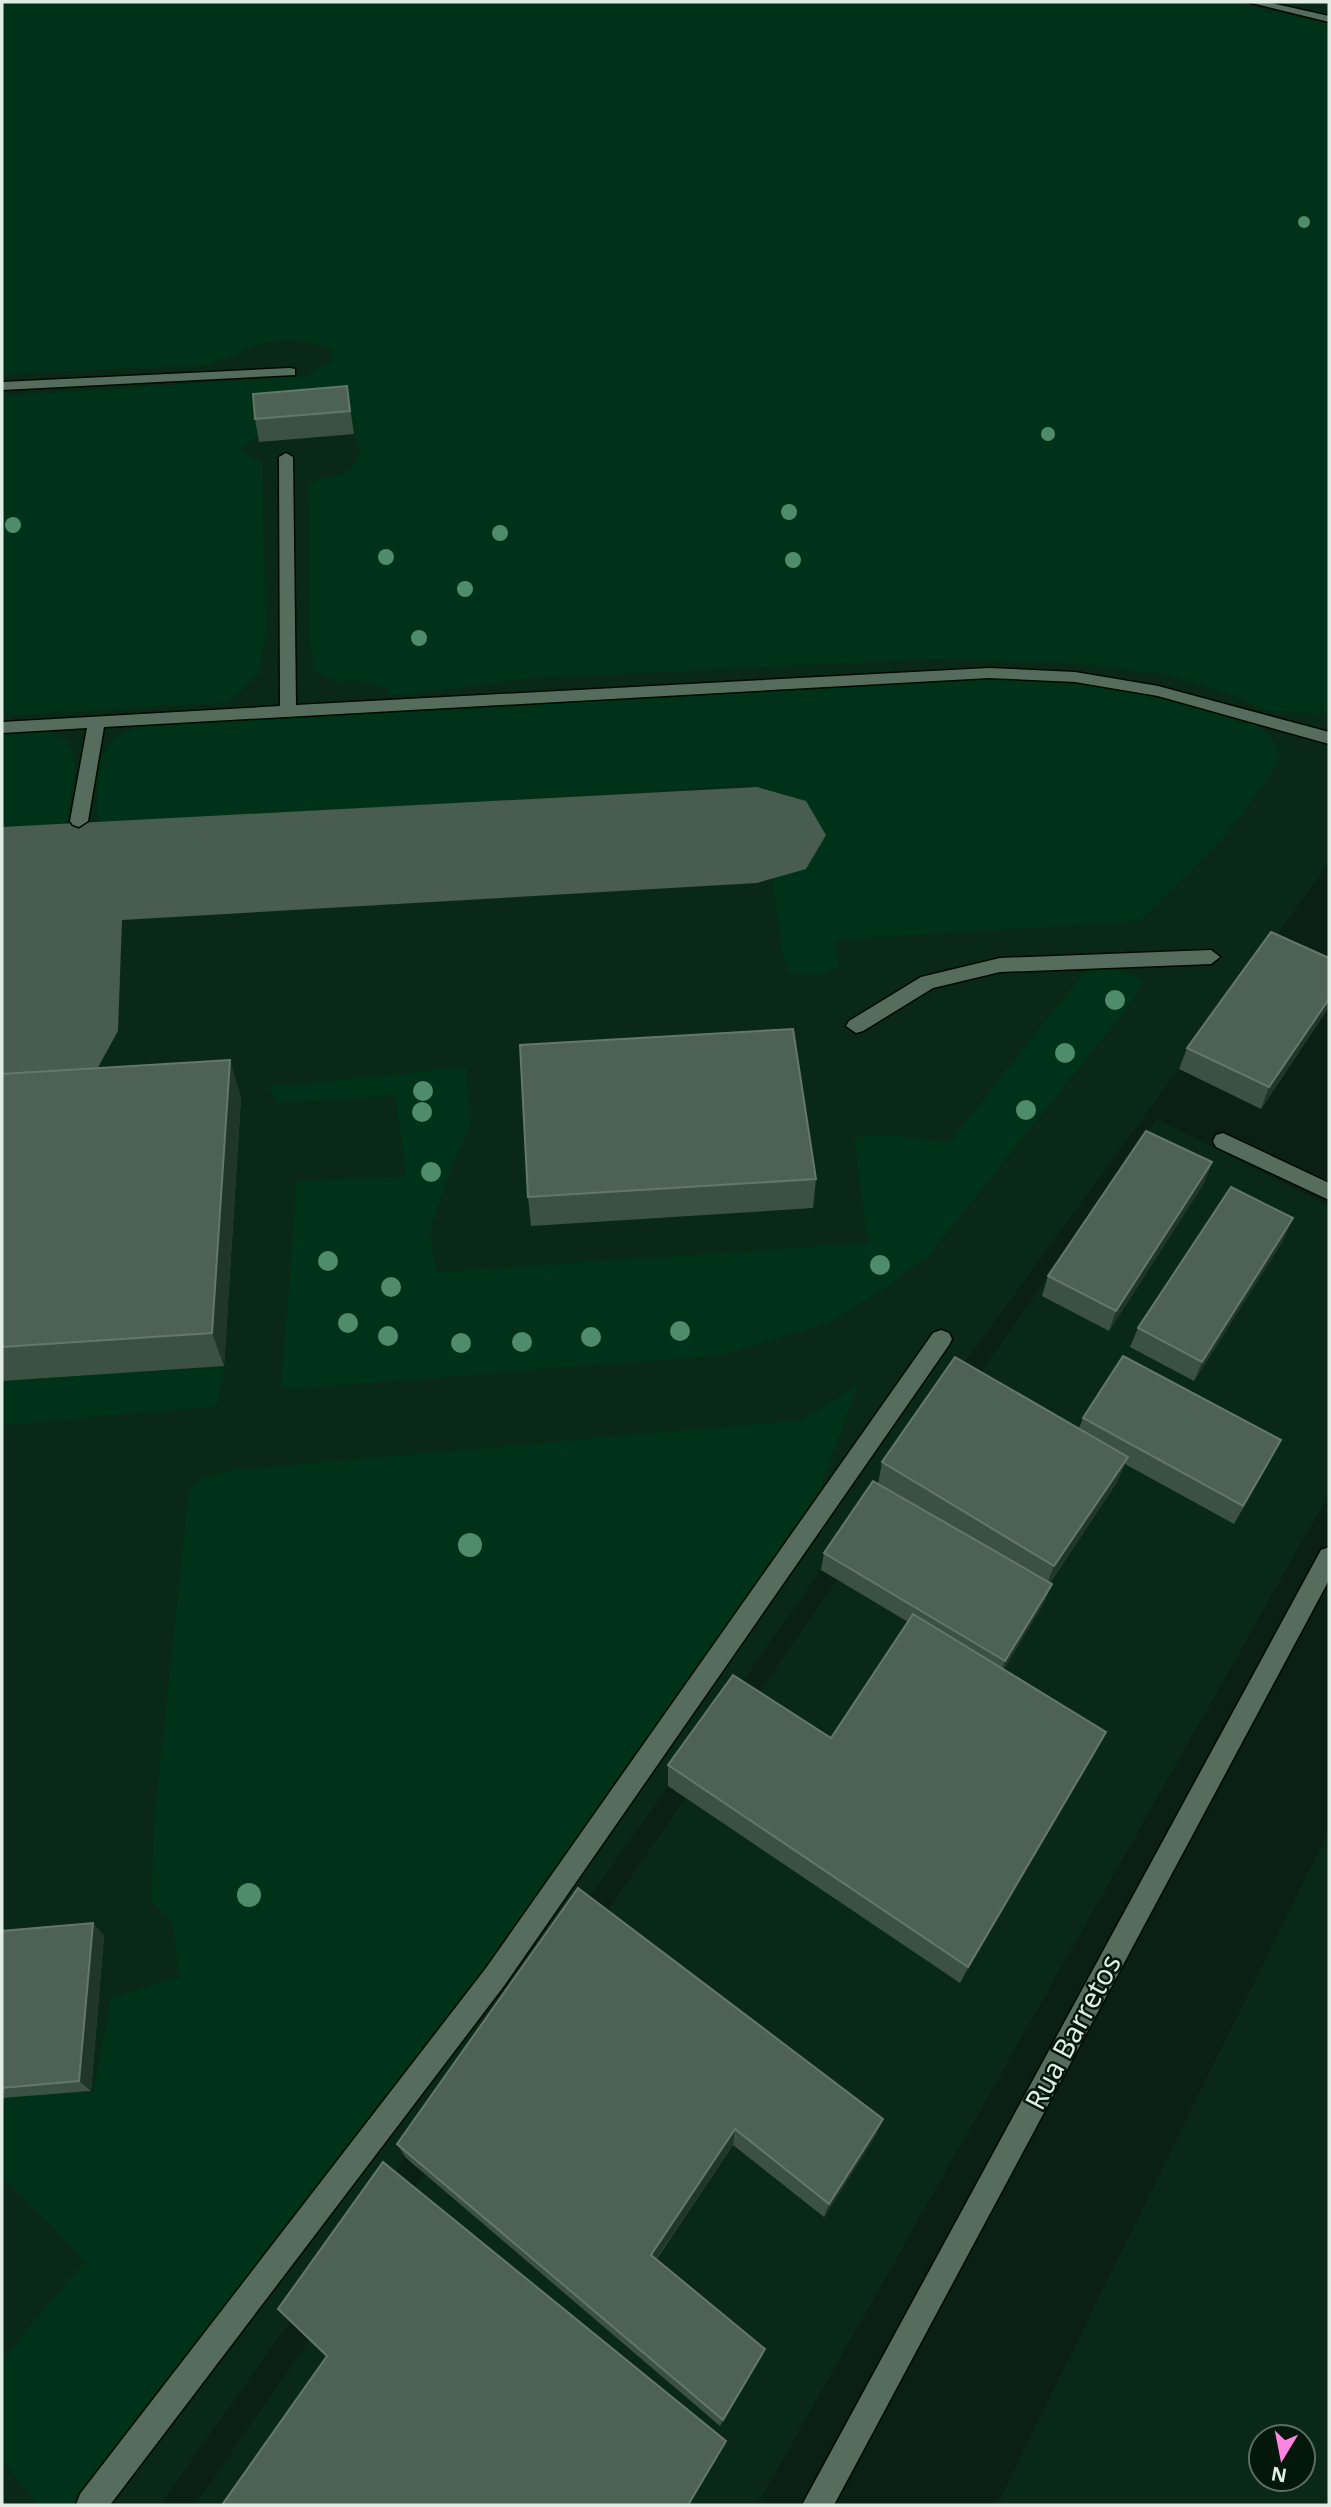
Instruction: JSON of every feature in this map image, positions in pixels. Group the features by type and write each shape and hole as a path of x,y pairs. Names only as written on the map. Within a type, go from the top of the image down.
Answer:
{"street":[{"path":"1253,2 1329,19"},
{"path":"2,386 290,372"},
{"path":"286,457 288,711"},
{"path":"2,727 989,673 1076,677 1158,691 1329,738"},
{"path":"79,821 96,722"},
{"path":"856,1026 928,982 1000,965 1211,957"},
{"path":"1223,1141 1329,1192"},
{"path":"91,2505 495,1977 941,1339"},
{"name":"Rua Barretos","path":"817,2505 1329,1558"}],"shaded area":[{"path":"2,2 1329,2 1329,863 949,1384 821,1570 160,2505 2,2505"},
{"path":"2,2 1233,2 1329,24 1329,711 1320,714 1266,710 1229,694 1165,674 1074,663 936,659 533,678 391,696 385,686 360,681 336,682 314,671 310,641 309,484 343,474 355,463 361,452 354,434 351,409 258,436 241,451 262,462 266,629 259,673 229,702 2,716 2,396 305,376 330,363 334,355 330,348 307,342 274,341 204,365 2,374"},
{"path":"989,673 1075,677 1243,715 1271,736 1280,756 1267,779 1234,823 1139,921 834,940 839,967 807,975 788,971 783,956 766,831 752,785 97,824 99,770 108,746 118,736 155,719"},
{"path":"29,726 68,740 75,763 67,824 2,829 2,728"},
{"path":"1093,961 1144,980 1130,1004 929,1255 886,1288 826,1324 722,1355 281,1390 297,1181 406,1176 396,1096 277,1103 268,1087 465,1067 471,1124 453,1163 429,1233 437,1272 868,1243 854,1137 892,1135 949,1143"},
{"path":"1157,1119 1329,1206 1329,1494 757,2505 195,2505"},
{"path":"224,1366 217,1406 2,1425 2,1381"},
{"path":"857,1386 804,1535 457,2027 87,2505 39,2505 2,2461 2,2360 85,2261 2,2176 2,2098 94,2091 111,1998 179,1977 173,1923 151,1902 155,1814 189,1490 200,1478 235,1470 802,1420"},
{"path":"1329,1830 1329,2505 997,2505"}],"building":[{"path":"347,386 350,411 255,419 253,394"},
{"path":"1271,932 1329,958 1329,999 1269,1087 1187,1048"},
{"path":"793,1029 816,1179 528,1197 520,1045"},
{"path":"230,1060 212,1333 2,1347 2,1074"},
{"path":"1146,1131 1212,1162 1116,1311 1048,1276"},
{"path":"1231,1187 1293,1218 1202,1362 1138,1328"},
{"path":"1123,1356 1281,1440 1243,1506 1083,1418"},
{"path":"955,1357 1128,1457 1054,1566 882,1462"},
{"path":"873,1481 1052,1584 1005,1661 824,1553"},
{"path":"913,1614 1106,1732 968,1967 668,1765 733,1675 831,1738"},
{"path":"578,1888 883,2119 829,2204 735,2129 651,2255 765,2349 723,2420 397,2144"},
{"path":"93,1923 79,2081 2,2088 2,1931"},
{"path":"383,2162 726,2441 688,2505 222,2505 327,2356 278,2309"}],"taxiway":[{"path":"2,877 757,835"},
{"path":"3,877 49,912 51,937 43,1031"}]}
